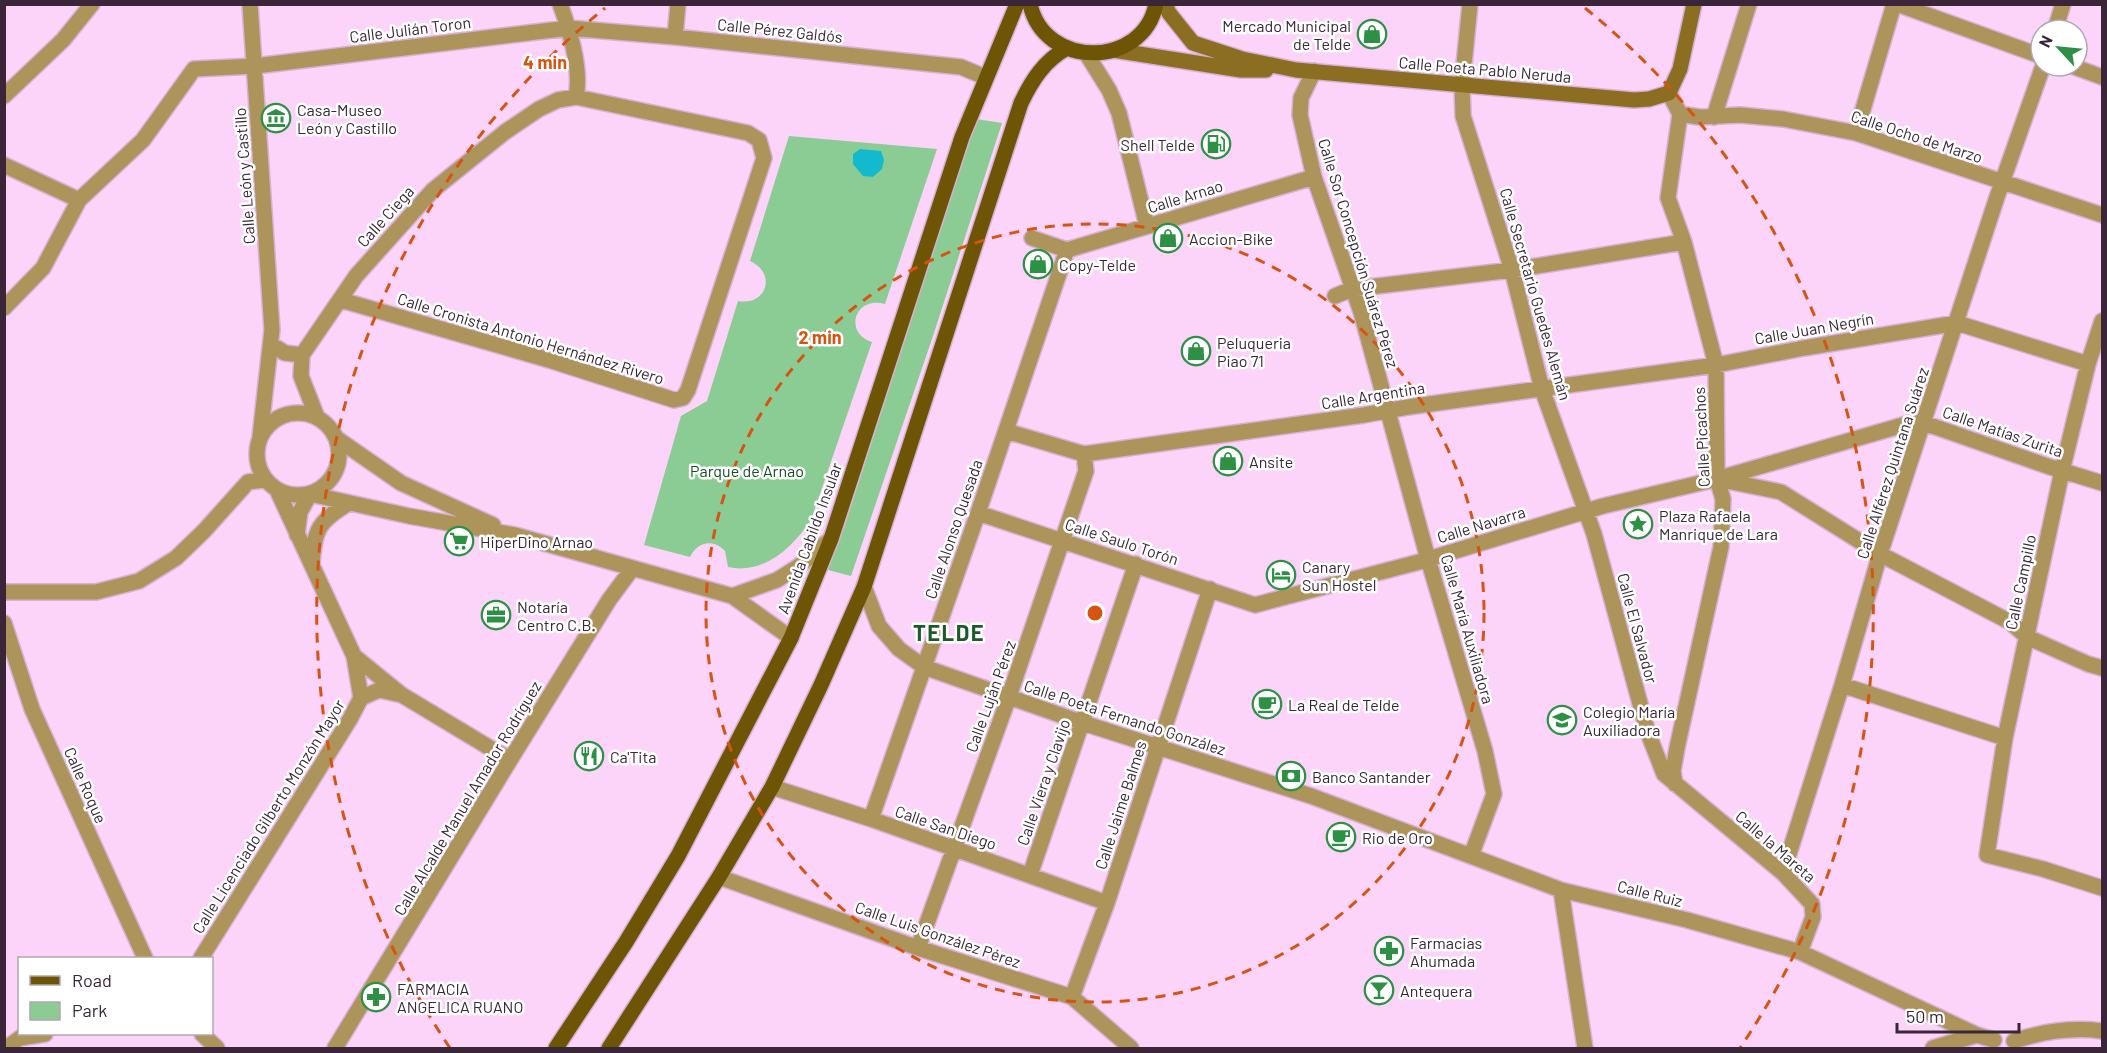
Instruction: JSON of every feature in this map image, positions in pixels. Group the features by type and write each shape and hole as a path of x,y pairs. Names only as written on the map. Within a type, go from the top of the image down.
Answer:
{"main road":[{"name":"Avenida Cabildo Insular","path":"556,1048 626,942 678,856 791,638 831,539 962,137 1017,4"},
{"path":"1030,4 1040,26 1052,39 1066,48 1086,53 1113,50 1131,41 1145,27 1156,4"},
{"path":"609,1048 719,877 772,787 821,685 864,587 1021,104 1030,83 1040,69 1053,56 1066,48"}],"street":[{"path":"4,96 63,40 92,4"},
{"name":"Calle León y Castillo","path":"250,4 272,345 260,437"},
{"path":"560,4 569,28 579,84 576,97"},
{"path":"675,37 678,4"},
{"name":"Calle Poeta Pablo Neruda","path":"1165,4 1169,13 1193,43 1242,59 1296,69 1635,100 1649,99 1669,93"},
{"name":"Calle Secretario Guedes Alemán","path":"1470,4 1462,85 1463,116 1512,270 1542,389 1586,511"},
{"path":"1680,114 1669,93 1680,69 1694,4"},
{"path":"1714,117 1749,4"},
{"path":"1856,133 1895,4 2029,52"},
{"name":"Calle Julián Toron","path":"79,200 143,140 194,69 255,66 569,28"},
{"name":"Calle Pérez Galdós","path":"569,28 961,67 985,77"},
{"name":"Calle Poeta Pablo Neruda","path":"1113,50 1241,70 1296,69"},
{"path":"1086,53 1119,113 1147,226"},
{"name":"Calle Sor Concepción Suárez Pérez","path":"1314,71 1301,98 1300,115 1314,177 1352,290 1388,411"},
{"name":"Calle Alférez Quintana Suárez","path":"1783,873 1880,554 2039,78"},
{"name":"Calle Ciega","path":"302,355 356,276 433,190 504,132 558,100 576,97"},
{"name":"Calle Cronista Antonio Hernández Rivero","path":"340,300 549,360 674,400 683,398 688,390 764,158 759,140 748,133 576,97"},
{"name":"Calle Ocho de Marzo","path":"1680,114 1699,117 1740,115 1783,119 1856,133 2103,215"},
{"name":"Calle Picachos","path":"1675,784 1673,771 1677,748 1721,547 1723,499 1718,479 1716,364 1684,243 1668,198 1680,114"},
{"path":"4,165 79,200 43,268 4,308"},
{"name":"Calle Arnao","path":"1067,250 1314,177"},
{"path":"1032,238 1067,250"},
{"path":"1335,296 1352,290 1512,270 1684,243"},
{"name":"Calle Alonso Quesada","path":"871,819 1067,250"},
{"name":"Calle Campillo","path":"2103,321 2088,364 2062,471 2005,738 1987,855 2043,869 2103,888"},
{"name":"Calle Juan Negrín","path":"1542,389 1716,364 1957,323 2088,364"},
{"path":"272,345 285,353 302,355 301,376 317,417"},
{"name":"Calle Argentina","path":"1084,454 1542,389"},
{"name":"Calle María Auxiliadora","path":"1388,411 1428,559 1485,752 1494,794 1471,856"},
{"path":"297,535 300,513 310,494 332,477 338,465 339,451 336,438 328,426 317,417 304,413 292,413 279,417 269,424 260,437 256,452 258,466 271,485 297,535 354,656 402,695 510,760"},
{"name":"Calle Matías Zurita","path":"1718,479 1910,423 1924,423 2103,483"},
{"path":"1006,430 1084,454"},
{"path":"336,438 401,483 515,535"},
{"name":"Calle Luján Pérez","path":"918,948 1009,697 1086,471 1084,454"},
{"path":"1718,479 1781,492 1880,554 2010,622 2026,637 2088,664 2103,668"},
{"name":"Calle Navarra","path":"1255,604 1428,559 1586,511 1718,479"},
{"path":"4,592 96,592 139,581 176,558 248,482 271,485 293,495 310,494 409,516 515,535 732,597 791,638"},
{"path":"312,568 313,547 319,527 331,514 349,503"},
{"name":"Calle El Salvador","path":"1586,511 1655,750 1664,774 1675,784"},
{"name":"Calle Saulo Torón","path":"978,513 1255,604"},
{"path":"732,597 777,580 800,566 831,539"},
{"name":"Calle Viera y Clavijo","path":"1030,875 1136,564"},
{"name":"Calle Alcalde Manuel Amador Rodríguez","path":"335,1048 609,600 632,569"},
{"name":"Calle Poeta Fernando González","path":"864,587 879,626 899,649 924,667 1083,723 1311,796"},
{"name":"Calle Jaime Balmes","path":"1072,997 1107,903 1210,589"},
{"name":"Calle Roque","path":"4,623 32,709 145,957"},
{"name":"Calle Licenciado Gilberto Monzón Mayor","path":"202,957 361,698 354,656"},
{"path":"1842,685 2005,738"},
{"path":"361,698 379,690 402,695"},
{"path":"1655,750 1677,748"},
{"name":"Calle la Mareta","path":"1675,784 1783,873 1812,904 1813,917 1800,952"},
{"name":"Calle San Diego","path":"772,787 871,819 1107,903"},
{"name":"Calle Ruiz","path":"1311,796 1561,890 1800,952 1993,1044 1999,1035 2006,1034 2014,1045"},
{"name":"Calle Luis González Pérez","path":"719,877 918,948 1072,997 1131,1048"},
{"path":"1561,890 1585,1048"},
{"path":"2014,1045 2035,1034 2080,1028 2103,1031"},
{"path":"6,1048 20,1038 39,1035"},
{"path":"203,1035 217,1048"},
{"path":"1933,1048 1977,1035"}],"green space":[{"path":"976,119 1002,123 933,336 851,576 828,570 845,525"},
{"name":"Parque de Arnao","path":"789,136 937,149 885,304 866,305 856,316 855,324 858,331 872,342 811,520 796,540 776,557 754,567 728,567 725,551 715,544 701,545 690,557 644,545 681,416 707,401 738,301 756,299 765,287 764,273 750,261"}],"water":[{"path":"860,149 881,151 884,160 882,169 873,177 863,176 853,164 853,154"}],"place":[{"name":"Mercado Municipal de Telde","path":"1372,34"},
{"name":"Casa-Museo León y Castillo","path":"276,118"},
{"name":"Shell Telde","path":"1216,144"},
{"name":"Accion-Bike","path":"1168,238"},
{"name":"Copy-Telde","path":"1038,264"},
{"name":"Peluqueria Piao 71","path":"1196,351"},
{"name":"Ansite","path":"1228,461"},
{"name":"Plaza Rafaela Manrique de Lara","path":"1638,524"},
{"name":"HiperDino Arnao","path":"459,541"},
{"name":"Canary Sun Hostel","path":"1281,575"},
{"name":"Notaría Centro C.B.","path":"496,615"},
{"name":"La Real de Telde","path":"1267,704"},
{"name":"Colegio María Auxiliadora","path":"1562,720"},
{"name":"Ca'Tita","path":"589,756"},
{"name":"Banco Santander","path":"1291,776"},
{"name":"Rio de Oro","path":"1341,837"},
{"name":"Farmacias Ahumada","path":"1389,951"},
{"name":"Antequera","path":"1379,990"},
{"name":"FARMACIA ANGELICA RUANO","path":"376,997"}],"district":[{"name":"TELDE","path":"949,632"}]}
